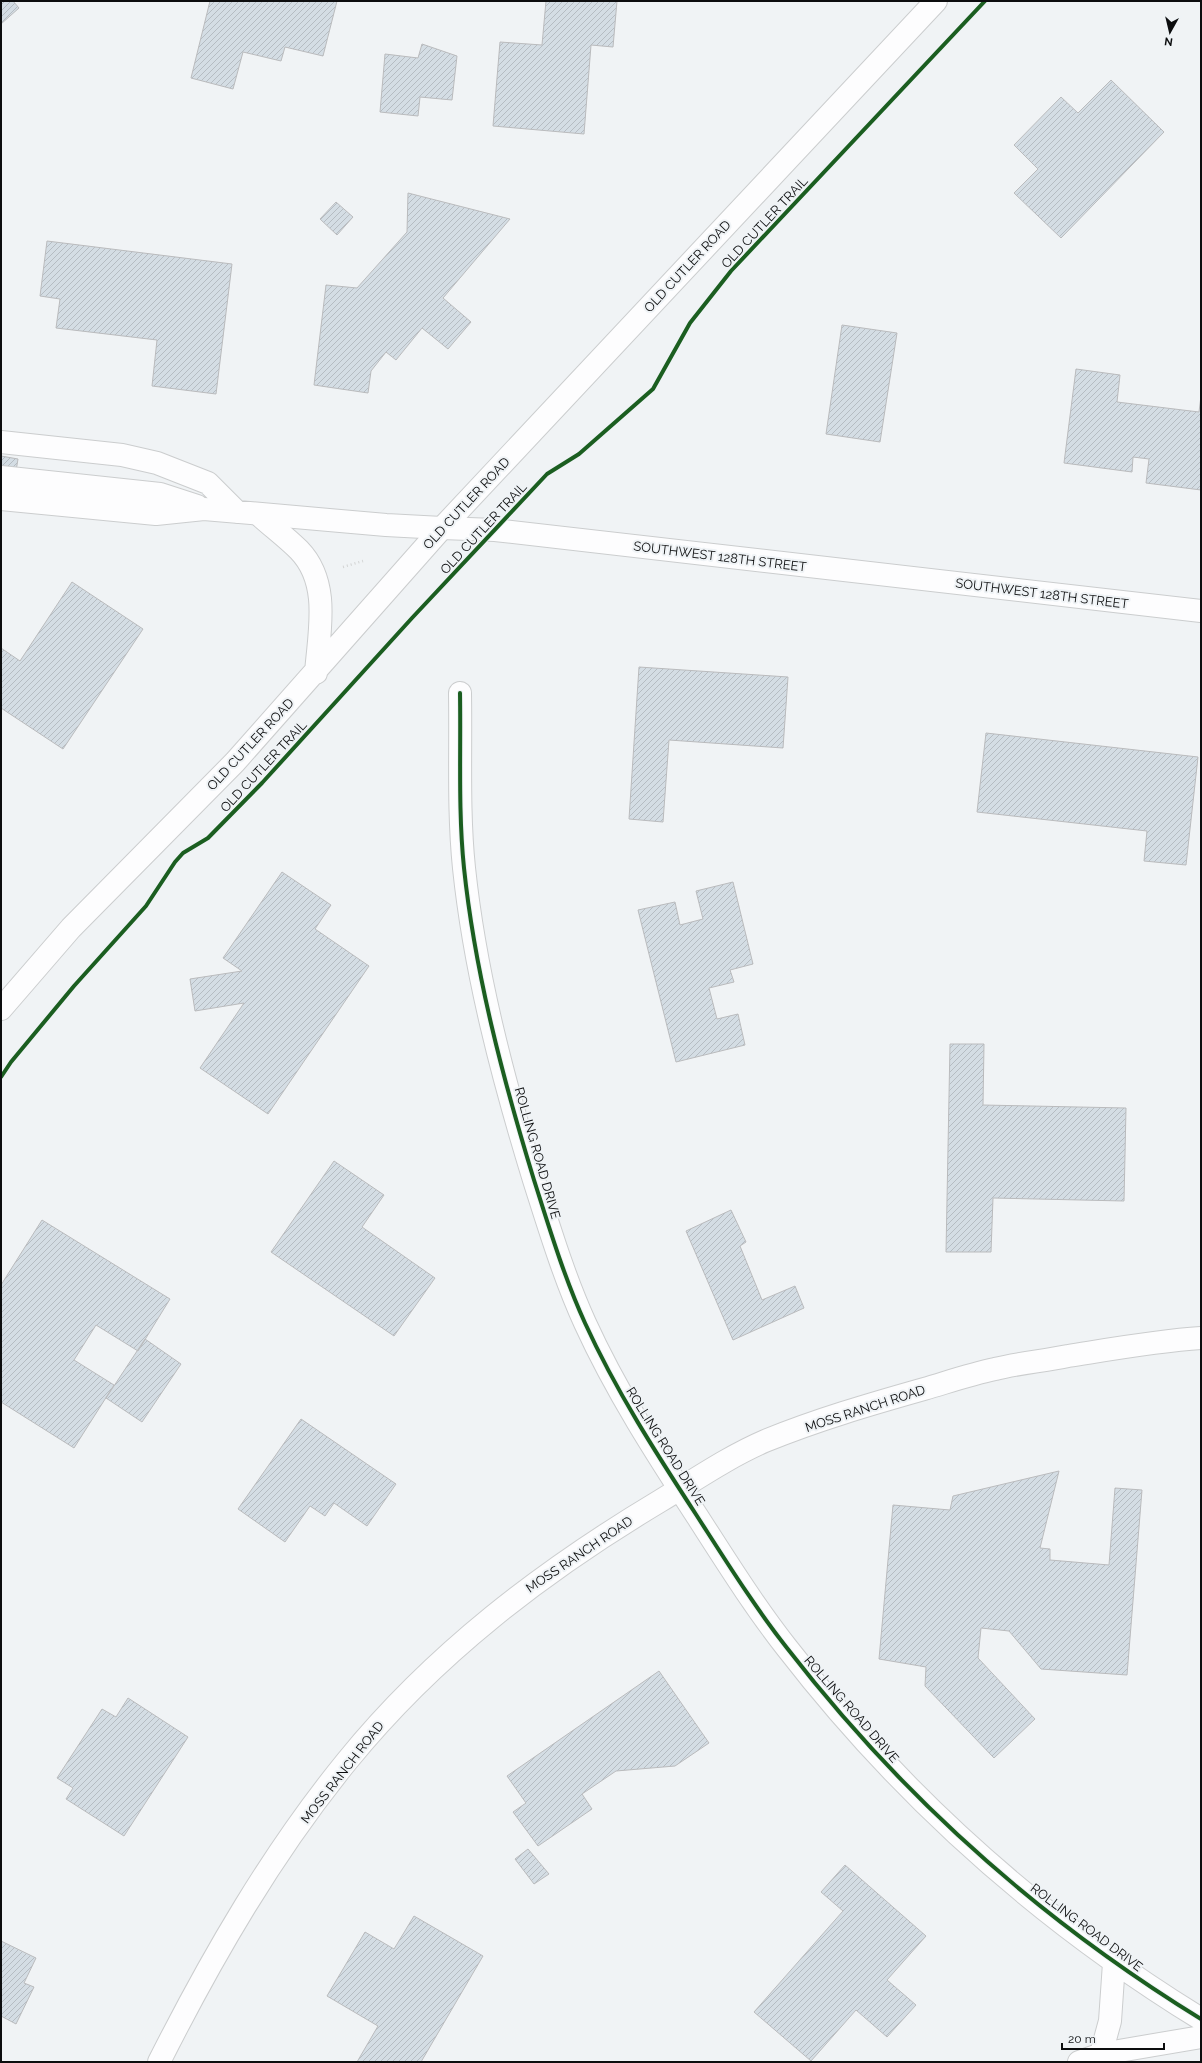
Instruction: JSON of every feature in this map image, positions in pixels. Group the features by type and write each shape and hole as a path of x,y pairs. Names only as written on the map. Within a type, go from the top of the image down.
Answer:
{"street":[{"name":"OLD CUTLER ROAD","path":"1,1009 71,928 235,762 316,673 442,528 936,1"},
{"path":"1,442 122,455 158,463 208,484 299,550 308,561 316,576 319,591 321,618 316,673"},
{"name":"SOUTHWEST 128TH STREET","path":"1,477 160,494 204,509"},
{"name":"SOUTHWEST 128TH STREET","path":"1,499 156,514 204,509 386,525 495,530 1201,611"},
{"name":"ROLLING ROAD DRIVE","path":"460,693 461,821 464,868 472,927 489,1010 520,1134 549,1227 583,1318 605,1364 644,1434 762,1613 788,1648 858,1733 900,1779 961,1839 1054,1918 1114,1963 1201,2019"},
{"name":"MOSS RANCH ROAD","path":"159,2062 217,1952 271,1865 347,1761 414,1687 456,1647 518,1596 622,1524 725,1460 765,1441 833,1416 997,1368 1131,1345 1201,1338"},
{"path":"1101,2054 1110,2021 1114,1963"},
{"path":"1079,2062 1101,2054 1201,2037"}],"path":[{"path":"342,567 363,561"}],"building":[{"path":"1,1 13,1 19,8 1,24"},
{"path":"210,1 337,1 323,56 285,47 281,61 243,52 233,89 191,78"},
{"path":"546,1 617,1 613,47 591,45 584,134 493,126 500,42 542,45"},
{"path":"422,44 457,56 452,100 420,97 418,116 380,112 385,54 418,58"},
{"path":"1111,80 1164,132 1061,238 1014,193 1038,169 1014,145 1061,97 1078,113"},
{"path":"408,193 510,219 443,298 471,322 448,349 422,328 396,360 386,352 371,371 368,393 314,385 326,285 357,288 407,232"},
{"path":"336,202 353,217 337,235 320,219"},
{"path":"47,241 232,264 216,394 152,386 157,340 56,328 60,299 40,296"},
{"path":"842,325 897,333 880,442 826,434"},
{"path":"1076,369 1120,375 1117,402 1199,412 1201,396 1201,490 1146,483 1149,459 1133,457 1132,472 1064,463"},
{"path":"1,456 18,459 16,471 1,469"},
{"path":"72,582 143,629 63,749 1,708 1,648 20,661"},
{"path":"639,667 788,677 783,748 669,740 663,822 629,819"},
{"path":"986,733 1198,757 1186,865 1144,861 1147,831 977,812"},
{"path":"282,872 331,905 315,929 369,966 268,1114 200,1068 244,1003 195,1011 190,979 242,971 223,958"},
{"path":"733,882 753,964 730,970 734,982 709,988 717,1019 738,1014 745,1045 676,1062 638,910 675,902 680,925 703,919 696,891"},
{"path":"950,1044 984,1044 983,1105 1126,1108 1124,1201 993,1198 991,1252 946,1252"},
{"path":"334,1161 384,1195 362,1227 435,1278 394,1336 271,1252"},
{"path":"731,1210 746,1242 740,1246 762,1300 795,1286 804,1308 733,1340 686,1231"},
{"path":"42,1220 170,1299 138,1351 96,1325 74,1360 114,1385 74,1448 1,1402 1,1285"},
{"path":"145,1339 181,1364 142,1422 106,1398"},
{"path":"301,1419 396,1484 367,1526 334,1503 325,1516 310,1506 285,1542 238,1509"},
{"path":"1059,1471 1040,1548 1050,1549 1050,1560 1109,1565 1115,1488 1142,1490 1127,1675 1041,1669 1009,1631 981,1628 978,1658 1035,1719 994,1758 925,1686 926,1667 879,1659 893,1505 950,1510 953,1496"},
{"path":"659,1671 709,1743 675,1766 616,1771 582,1794 592,1809 538,1846 513,1812 526,1803 507,1776"},
{"path":"128,1698 188,1737 124,1836 66,1799 73,1788 57,1778 102,1709 116,1717"},
{"path":"528,1849 549,1874 534,1884 515,1859"},
{"path":"845,1865 926,1936 887,1980 916,2005 887,2037 856,2010 811,2061 754,2012 843,1911 821,1892"},
{"path":"414,1916 483,1956 421,2062 357,2062 378,2026 327,1996 365,1932 394,1949"},
{"path":"1,1941 36,1958 24,1983 34,1987 16,2024 1,2016"}],"cycle path":[{"name":"OLD CUTLER TRAIL","path":"1,1077 11,1062 74,986 146,906 175,862 183,853 208,838 262,783 412,618 547,474 579,454 653,389 690,323 731,271 985,1"},
{"path":"460,693 460,802 464,868 475,947 501,1065 545,1216 577,1306 623,1397 667,1469 763,1616 831,1703 878,1755 977,1853 1030,1898 1142,1981 1201,2019"}]}
